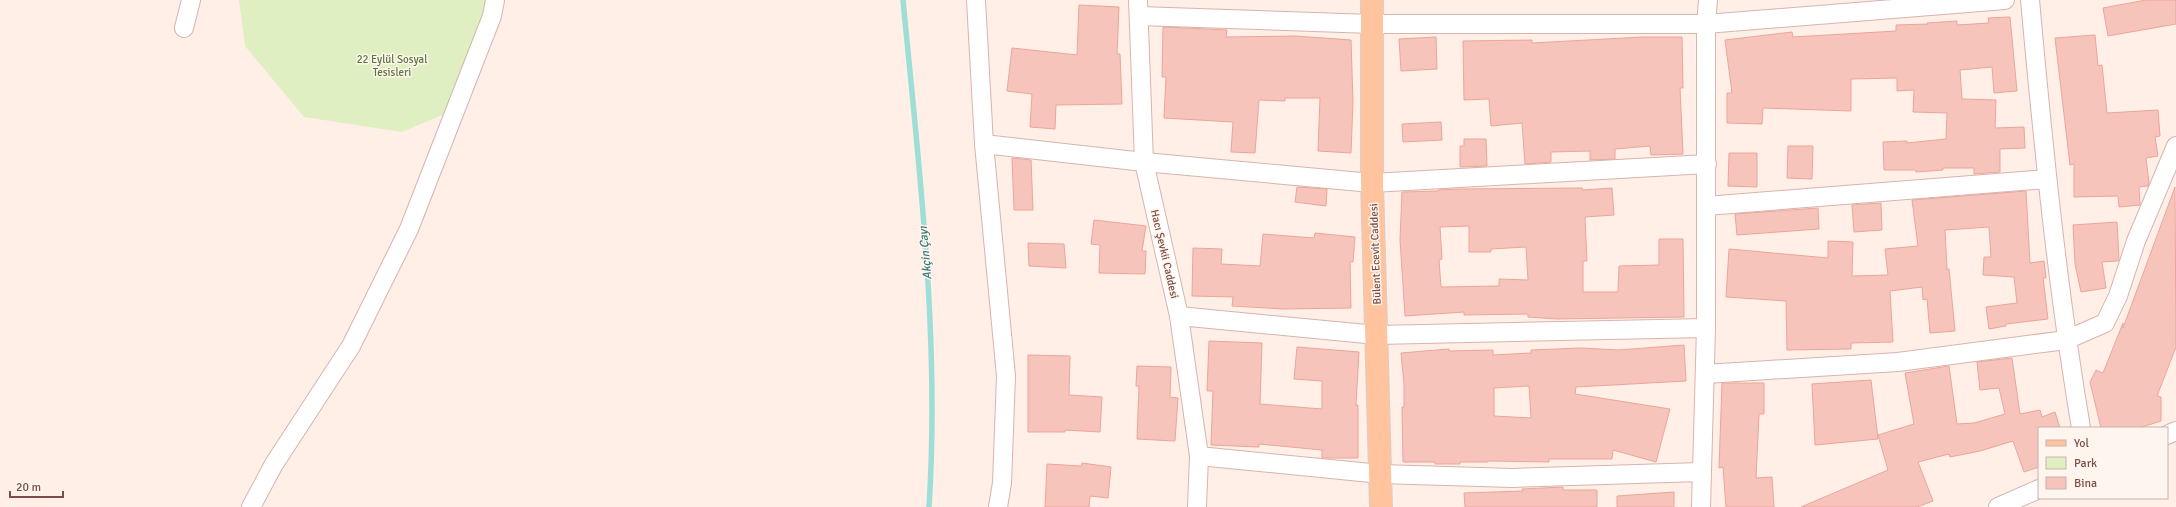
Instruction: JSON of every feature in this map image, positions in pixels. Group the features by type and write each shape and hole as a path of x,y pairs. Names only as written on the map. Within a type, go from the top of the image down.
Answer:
{"main road":[{"name":"Bülent Ecevit Caddesi","path":"1372,0 1372,183 1381,507"}],"street":[{"path":"184,28 191,0"},
{"path":"251,507 274,464 351,346 409,229 492,16 495,0"},
{"path":"976,0 984,144 1006,376 1002,483 998,507"},
{"path":"1701,507 1706,328 1706,24 1708,0"},
{"path":"1139,8 1372,24 1706,24 1879,6 2005,0"},
{"path":"2030,0 2047,179 2066,340 2081,427"},
{"name":"Hacı Şevkii Caddesi","path":"1139,8 1144,162 1179,316 1199,456 1197,507"},
{"path":"984,144 1144,162 1372,183 1707,164"},
{"path":"1705,374 1898,362 2066,340 2105,323 2118,296 2136,241 2176,146"},
{"path":"1706,206 2047,179"},
{"path":"1179,316 1377,335 1706,328"},
{"path":"1199,456 1381,474 1512,478 1701,472"},
{"path":"1998,507 2038,489"}],"green space":[{"name":"22 Eylül Sosyal Tesisleri","path":"239,0 489,0 456,109 402,132 304,117 245,46"}],"building":[{"path":"2146,0 2176,0 2176,24 2108,36 2103,8"},
{"path":"1079,5 1119,7 1117,54 1120,54 1122,104 1056,105 1055,129 1030,127 1032,94 1007,91 1012,48 1077,55"},
{"path":"2010,17 2017,91 1994,93 1992,67 1960,70 1962,99 1996,100 1995,128 2024,127 2025,148 2000,149 2000,172 1974,174 1974,168 1943,168 1943,170 1916,172 1915,170 1884,170 1883,142 1907,141 1907,143 1946,139 1947,113 1913,112 1914,90 1897,91 1897,78 1851,79 1851,111 1763,108 1762,124 1727,123 1727,93 1732,93 1725,40 1792,32 1793,37 1896,31 1896,25 1957,21 1957,25 1989,23 1988,18"},
{"path":"1163,27 1227,30 1226,37 1295,36 1351,40 1353,102 1351,153 1318,151 1320,98 1285,98 1285,101 1259,100 1255,153 1231,152 1233,122 1164,118 1166,77 1162,77"},
{"path":"2095,35 2098,66 2102,65 2107,113 2158,110 2160,136 2155,137 2158,156 2146,158 2149,183 2148,186 2139,187 2140,205 2119,207 2118,196 2074,197 2074,164 2070,165 2055,38"},
{"path":"1436,37 1437,69 1401,71 1399,39"},
{"path":"1643,37 1682,37 1683,88 1680,88 1683,154 1651,155 1650,146 1615,149 1615,159 1590,160 1590,151 1551,152 1551,162 1525,164 1522,123 1491,126 1489,99 1464,100 1463,41 1532,40 1532,43"},
{"path":"1441,122 1442,140 1403,142 1402,124"},
{"path":"1464,139 1486,139 1487,166 1460,167 1460,146 1464,146"},
{"path":"1788,146 1813,146 1812,179 1787,178"},
{"path":"1729,153 1757,153 1757,187 1728,186"},
{"path":"1012,158 1031,160 1033,210 1014,210"},
{"path":"1297,187 1327,189 1326,206 1295,202"},
{"path":"2175,187 2176,347 2157,396 2161,397 2161,421 2142,427 2101,427 2090,382 2096,370 2103,373 2123,323 2123,328"},
{"path":"1582,188 1583,190 1612,188 1614,215 1585,217 1587,261 1583,261 1583,292 1618,292 1619,266 1659,265 1659,239 1683,239 1684,317 1557,319 1528,317 1528,314 1464,315 1464,312 1405,316 1400,240 1402,192 1459,189","holes":["1469,226 1469,252 1491,252 1491,249 1526,247 1528,280 1499,279 1499,286 1441,287 1439,260 1442,259 1440,227"]},
{"path":"2026,191 2030,263 2044,261 2046,278 2043,278 2048,319 2006,324 2006,326 1989,329 1986,307 2017,303 2014,277 1983,275 1984,257 1991,257 1989,227 1945,230 1947,269 1949,269 1955,331 1930,333 1927,299 1923,300 1922,287 1890,291 1893,342 1851,343 1851,349 1787,350 1786,301 1726,297 1729,249 1828,258 1828,241 1853,242 1852,276 1888,275 1885,249 1918,246 1912,200"},
{"path":"1881,203 1882,230 1854,232 1852,205"},
{"path":"1818,208 1819,229 1737,235 1735,214"},
{"path":"1094,220 1146,226 1142,251 1146,251 1145,274 1099,273 1100,245 1091,244"},
{"path":"2117,222 2119,260 2102,262 2106,288 2081,292 2075,264 2073,225"},
{"path":"1315,233 1355,237 1353,262 1350,262 1351,308 1284,309 1232,306 1233,297 1192,296 1193,248 1222,249 1221,264 1260,266 1263,234 1314,238"},
{"path":"1028,243 1064,244 1066,268 1029,266"},
{"path":"1209,341 1262,343 1260,404 1322,409 1322,381 1294,379 1297,347 1359,352 1356,405 1358,405 1358,458 1322,458 1322,450 1259,444 1259,447 1211,445 1213,391 1207,391"},
{"path":"1684,345 1686,381 1576,387 1575,394 1670,409 1656,462 1613,450 1612,459 1549,459 1549,462 1488,461 1460,462 1460,464 1403,462 1402,407 1404,407 1404,384 1401,353 1449,349 1449,351 1493,350 1493,355 1531,353 1531,350 1581,348 1619,350","holes":["1529,386 1531,418 1494,416 1494,388"]},
{"path":"1028,355 1070,356 1069,395 1102,397 1100,432 1065,430 1065,432 1028,432"},
{"path":"2012,358 2020,414 2040,410 2042,417 2055,412 2060,427 2038,427 2038,467 2024,472 2013,441 1980,451 1950,457 1949,454 1918,462 1933,501 1917,507 1801,507 1888,470 1878,435 1914,424 1905,373 1949,366 1957,424 1974,423 2005,414 1999,388 1980,390 1977,362"},
{"path":"1137,366 1171,367 1170,397 1178,398 1175,441 1137,439 1139,386 1136,386"},
{"path":"1871,380 1878,439 1815,445 1812,384"},
{"path":"1722,383 1764,383 1764,414 1759,414 1756,478 1772,477 1774,507 1726,507 1723,467 1719,468"},
{"path":"1082,463 1111,467 1108,498 1090,496 1089,507 1045,507 1047,464 1081,466"},
{"path":"1563,487 1563,490 1597,490 1597,507 1465,507 1464,493 1523,491 1522,489"},
{"path":"1674,492 1674,507 1617,507 1617,496"}],"waterway":[{"name":"Akçin Çayı","path":"903,0 921,190 930,317 932,444 929,507"}]}
